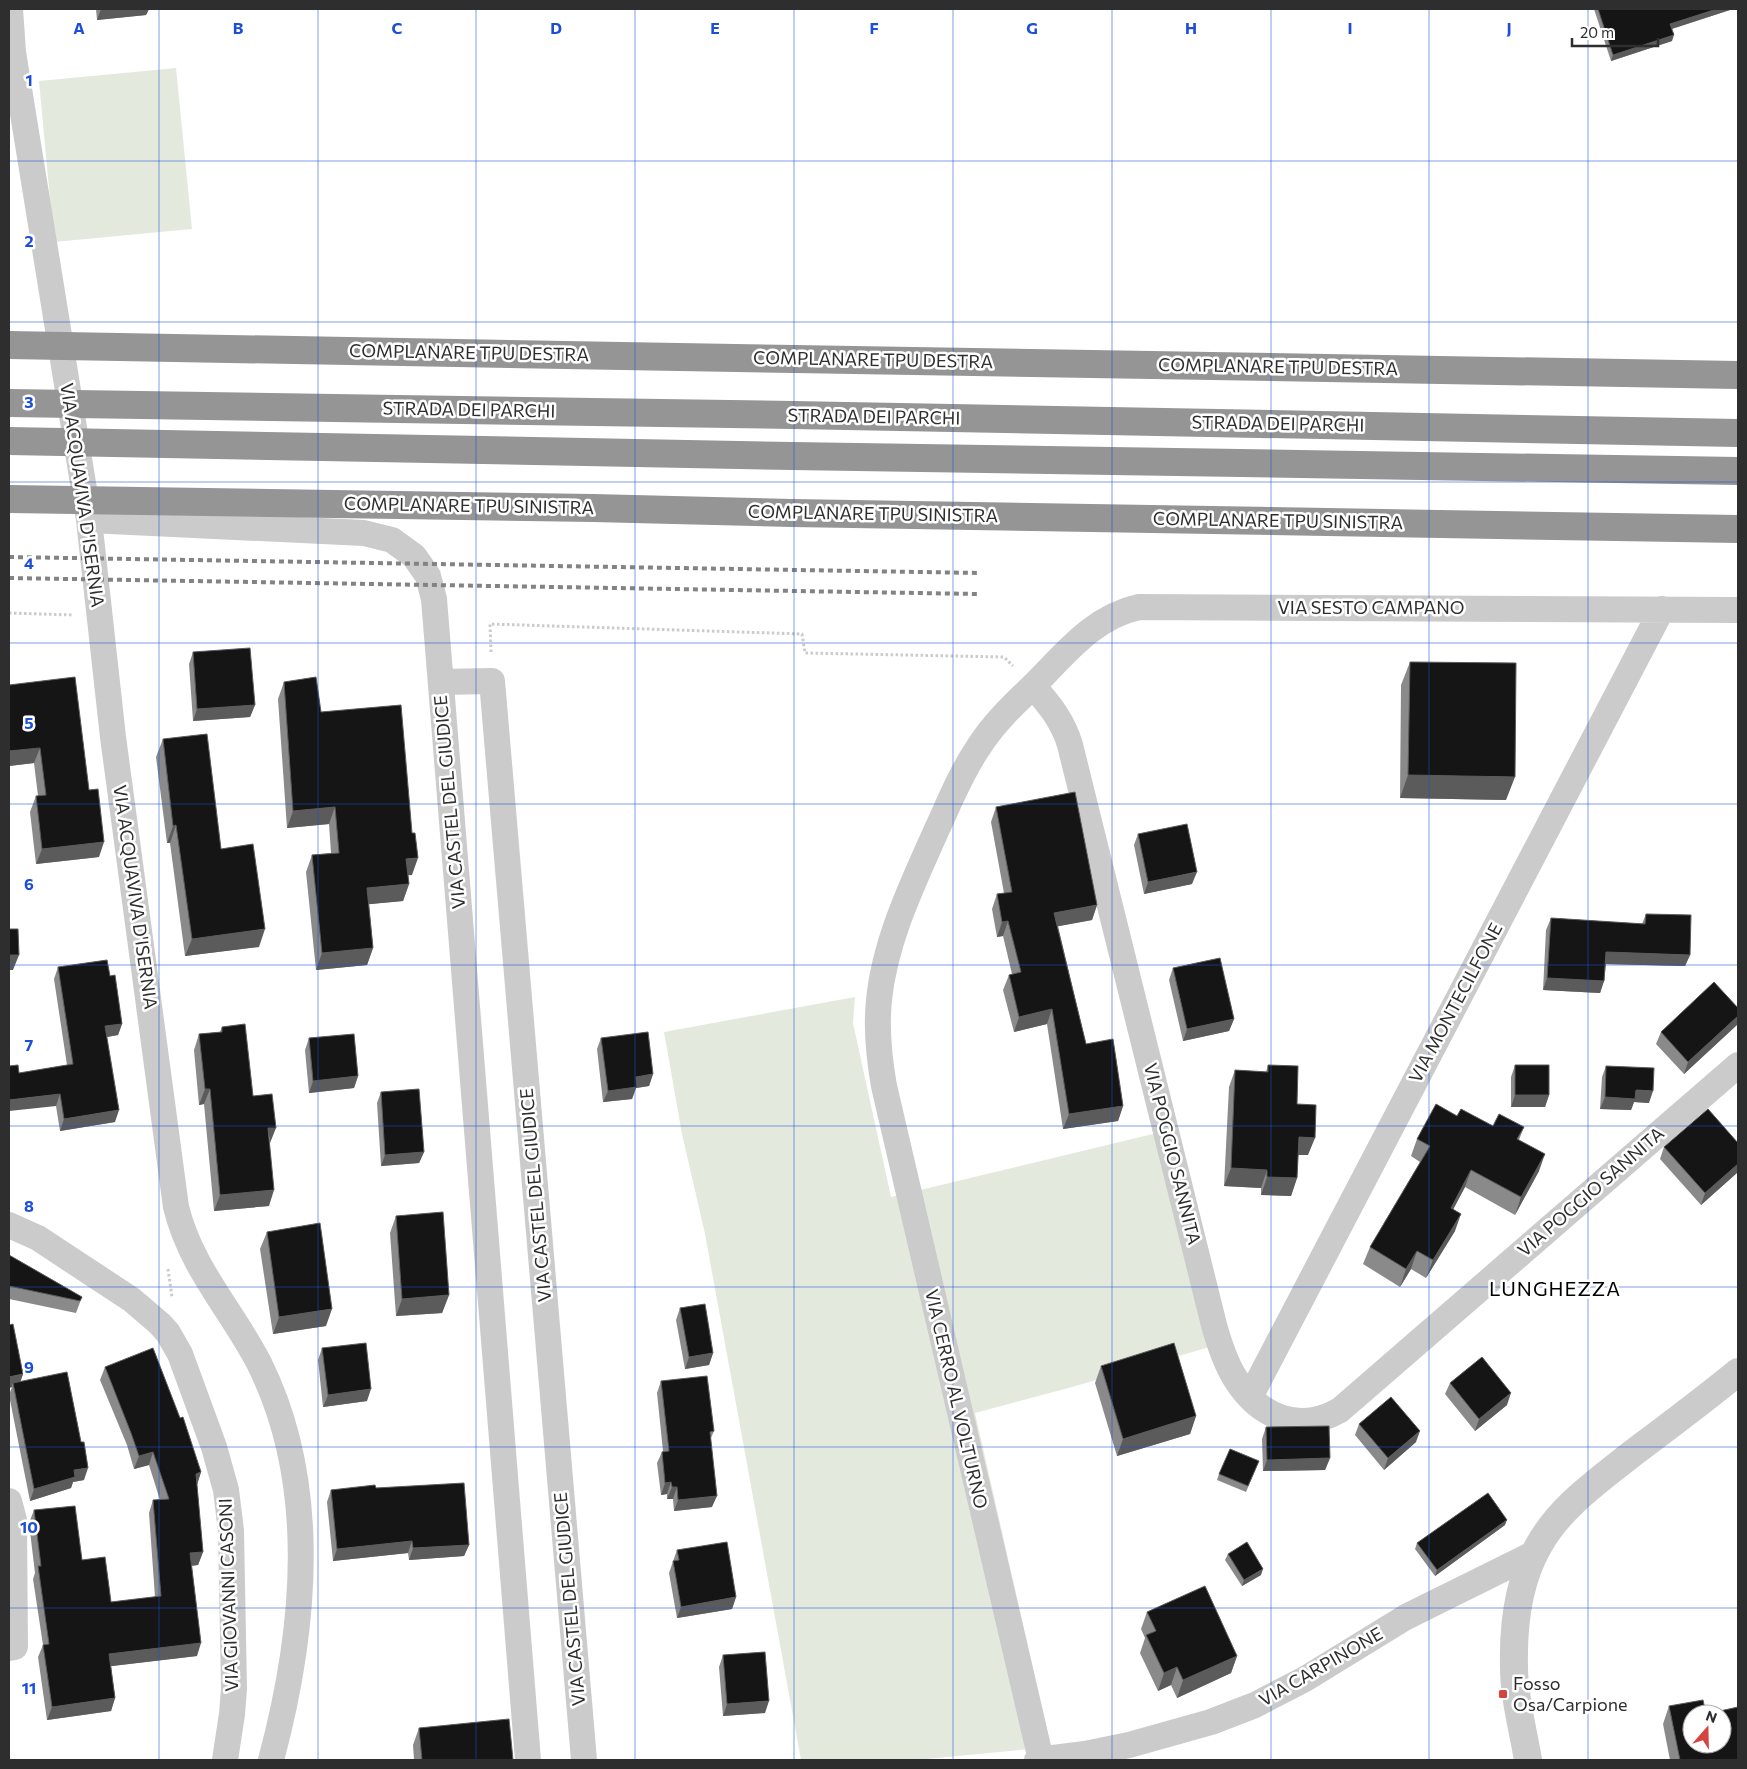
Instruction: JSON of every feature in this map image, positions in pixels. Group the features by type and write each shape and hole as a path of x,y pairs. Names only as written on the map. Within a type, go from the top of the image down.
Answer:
{"highway":[{"name":"COMPLANARE TPU DESTRA","path":"9,345 1738,375"},
{"name":"STRADA DEI PARCHI","path":"9,403 793,415 1738,433"},
{"path":"9,441 792,456 1738,470"},
{"name":"COMPLANARE TPU SINISTRA","path":"9,499 583,507 792,513 1738,529"}],"street":[{"name":"VIA ACQUAVIVA D'ISERNIA","path":"10,9 13,52 89,520 113,737 176,1207 182,1230 197,1263 247,1341 265,1378 289,1448 294,1477 300,1561 299,1607 288,1688 271,1760"},
{"name":"VIA CASTEL DEL GIUDICE","path":"89,520 364,533 392,540 414,556 428,576 434,599 528,1760"},
{"name":"VIA SESTO CAMPANO","path":"1033,686 1092,628 1113,615 1139,607 1738,610"},
{"name":"VIA MONTECILFONE","path":"1250,1397 1662,610"},
{"name":"VIA CASTEL DEL GIUDICE","path":"441,682 492,681 584,1760"},
{"name":"VIA CERRO AL VOLTURNO","path":"1033,686 992,728 971,758 914,881 899,918 884,972 879,1000 878,1036 884,1086 1039,1760"},
{"name":"VIA POGGIO SANNITA","path":"1033,686 1055,712 1068,738 1222,1352 1234,1377 1250,1397 1263,1409 1290,1421 1318,1419 1340,1410 1738,1065"},
{"name":"VIA GIOVANNI CASONI","path":"9,1225 38,1238 113,1287 153,1316 168,1333 180,1354 189,1376 222,1474 231,1530 234,1679 232,1714 225,1760"},
{"path":"1528,1760 1514,1680 1514,1653 1516,1621 1522,1588 1535,1553 1552,1526 1586,1491 1738,1372"},
{"path":"9,1501 14,1520 16,1647 9,1648"},
{"name":"VIA CARPINONE","path":"1039,1760 1085,1754 1129,1745 1211,1722 1255,1705 1311,1676 1406,1617 1535,1553"}],"path":[{"path":"9,613 100,615"},
{"path":"492,681 490,624 802,634 804,652 1004,656"},
{"path":"168,1267 172,1303 168,1333"}],"shaded area":[{"path":"176,68 192,229 54,242 39,81"},
{"path":"855,997 853,1023 891,1197 1161,1132 1213,1346 975,1413 1051,1747 916,1760 801,1760 705,1234 682,1134 664,1032"}],"building":[{"path":"1598,9 1717,9 1670,24 1674,35 1613,55"},
{"path":"250,648 255,705 197,709 193,652"},
{"path":"1410,662 1516,663 1515,777 1408,775"},
{"path":"75,677 89,790 98,789 104,842 42,849 36,796 46,795 40,748 9,751 9,685"},
{"path":"316,677 321,712 401,705 412,833 415,833 418,858 406,859 409,884 367,888 373,948 322,953 312,855 339,853 335,807 293,811 284,682"},
{"path":"207,734 221,849 253,844 265,929 192,939 176,825 173,826 163,739"},
{"path":"1075,792 1097,905 1054,913 1086,1044 1113,1039 1123,1106 1069,1114 1052,1009 1019,1017 1009,975 1021,972 1008,921 1002,922 997,894 1012,892 996,807"},
{"path":"1187,824 1197,872 1148,882 1138,834"},
{"path":"1646,914 1691,915 1690,955 1606,952 1604,981 1547,978 1551,918 1645,924"},
{"path":"9,929 18,929 19,955 9,955"},
{"path":"1220,958 1234,1019 1187,1029 1173,968"},
{"path":"107,960 110,976 115,975 122,1024 105,1026 119,1110 64,1119 60,1094 9,1100 9,1066 18,1065 19,1073 73,1064 58,967"},
{"path":"1714,982 1738,1008 1738,1016 1688,1062 1661,1032"},
{"path":"245,1024 253,1096 272,1094 276,1128 268,1128 274,1190 220,1195 210,1089 205,1089 199,1034 222,1032 222,1027"},
{"path":"648,1032 653,1074 636,1077 637,1087 608,1091 601,1038"},
{"path":"354,1034 358,1076 313,1081 309,1038"},
{"path":"1268,1065 1298,1066 1297,1104 1316,1105 1315,1138 1299,1137 1297,1178 1267,1177 1267,1170 1231,1168 1235,1070 1268,1072"},
{"path":"1515,1065 1549,1065 1549,1095 1515,1095"},
{"path":"1606,1066 1654,1068 1653,1091 1636,1090 1635,1099 1605,1097"},
{"path":"419,1089 424,1152 385,1155 381,1092"},
{"path":"1436,1104 1457,1116 1461,1109 1493,1126 1499,1114 1524,1127 1517,1139 1545,1154 1521,1197 1471,1170 1451,1208 1461,1214 1433,1260 1417,1251 1406,1269 1370,1247 1430,1146 1417,1139"},
{"path":"1708,1109 1738,1143 1738,1164 1705,1193 1664,1147"},
{"path":"443,1212 449,1295 402,1299 396,1216"},
{"path":"320,1223 332,1309 279,1317 267,1232"},
{"path":"9,1255 82,1297 80,1301 9,1286"},
{"path":"705,1304 713,1353 689,1357 680,1308"},
{"path":"13,1324 23,1374 9,1377 9,1325"},
{"path":"366,1343 371,1389 328,1395 322,1348"},
{"path":"1174,1343 1196,1416 1123,1439 1101,1366"},
{"path":"153,1348 180,1418 183,1417 201,1472 196,1474 203,1552 190,1553 201,1643 109,1654 115,1698 52,1707 43,1645 49,1644 38,1566 41,1566 34,1510 75,1506 82,1560 105,1557 111,1602 161,1596 153,1500 169,1499 153,1452 139,1456 105,1367"},
{"path":"1482,1357 1511,1393 1479,1419 1450,1383"},
{"path":"67,1372 81,1442 84,1442 88,1468 74,1470 75,1477 34,1489 13,1383"},
{"path":"707,1376 714,1431 710,1432 717,1496 678,1500 677,1487 672,1487 671,1482 665,1483 662,1452 669,1451 661,1381"},
{"path":"1391,1397 1420,1431 1388,1458 1359,1424"},
{"path":"1329,1426 1330,1458 1267,1460 1266,1427"},
{"path":"1230,1449 1259,1461 1248,1486 1219,1474"},
{"path":"464,1483 469,1545 413,1548 412,1541 337,1549 331,1490 375,1485 376,1488"},
{"path":"1488,1493 1507,1520 1437,1570 1417,1543"},
{"path":"727,1542 736,1597 681,1607 673,1561 679,1560 677,1550"},
{"path":"1247,1542 1263,1569 1244,1580 1228,1554"},
{"path":"1205,1586 1237,1656 1183,1680 1177,1667 1164,1673 1146,1635 1156,1631 1147,1612"},
{"path":"765,1652 769,1701 727,1704 723,1655"},
{"path":"1703,1700 1704,1704 1682,1704 1682,1754 1732,1754 1732,1708 1738,1707 1738,1760 1680,1760 1669,1706"},
{"path":"509,1719 513,1760 422,1760 419,1728"}],"railway":[{"path":"9,557 980,573"},
{"path":"9,578 977,594"}],"place":[{"name":"Fosso Osa/Carpione","path":"1503,1694"}],"district":[{"name":"LUNGHEZZA","path":"1555,1289"}]}
